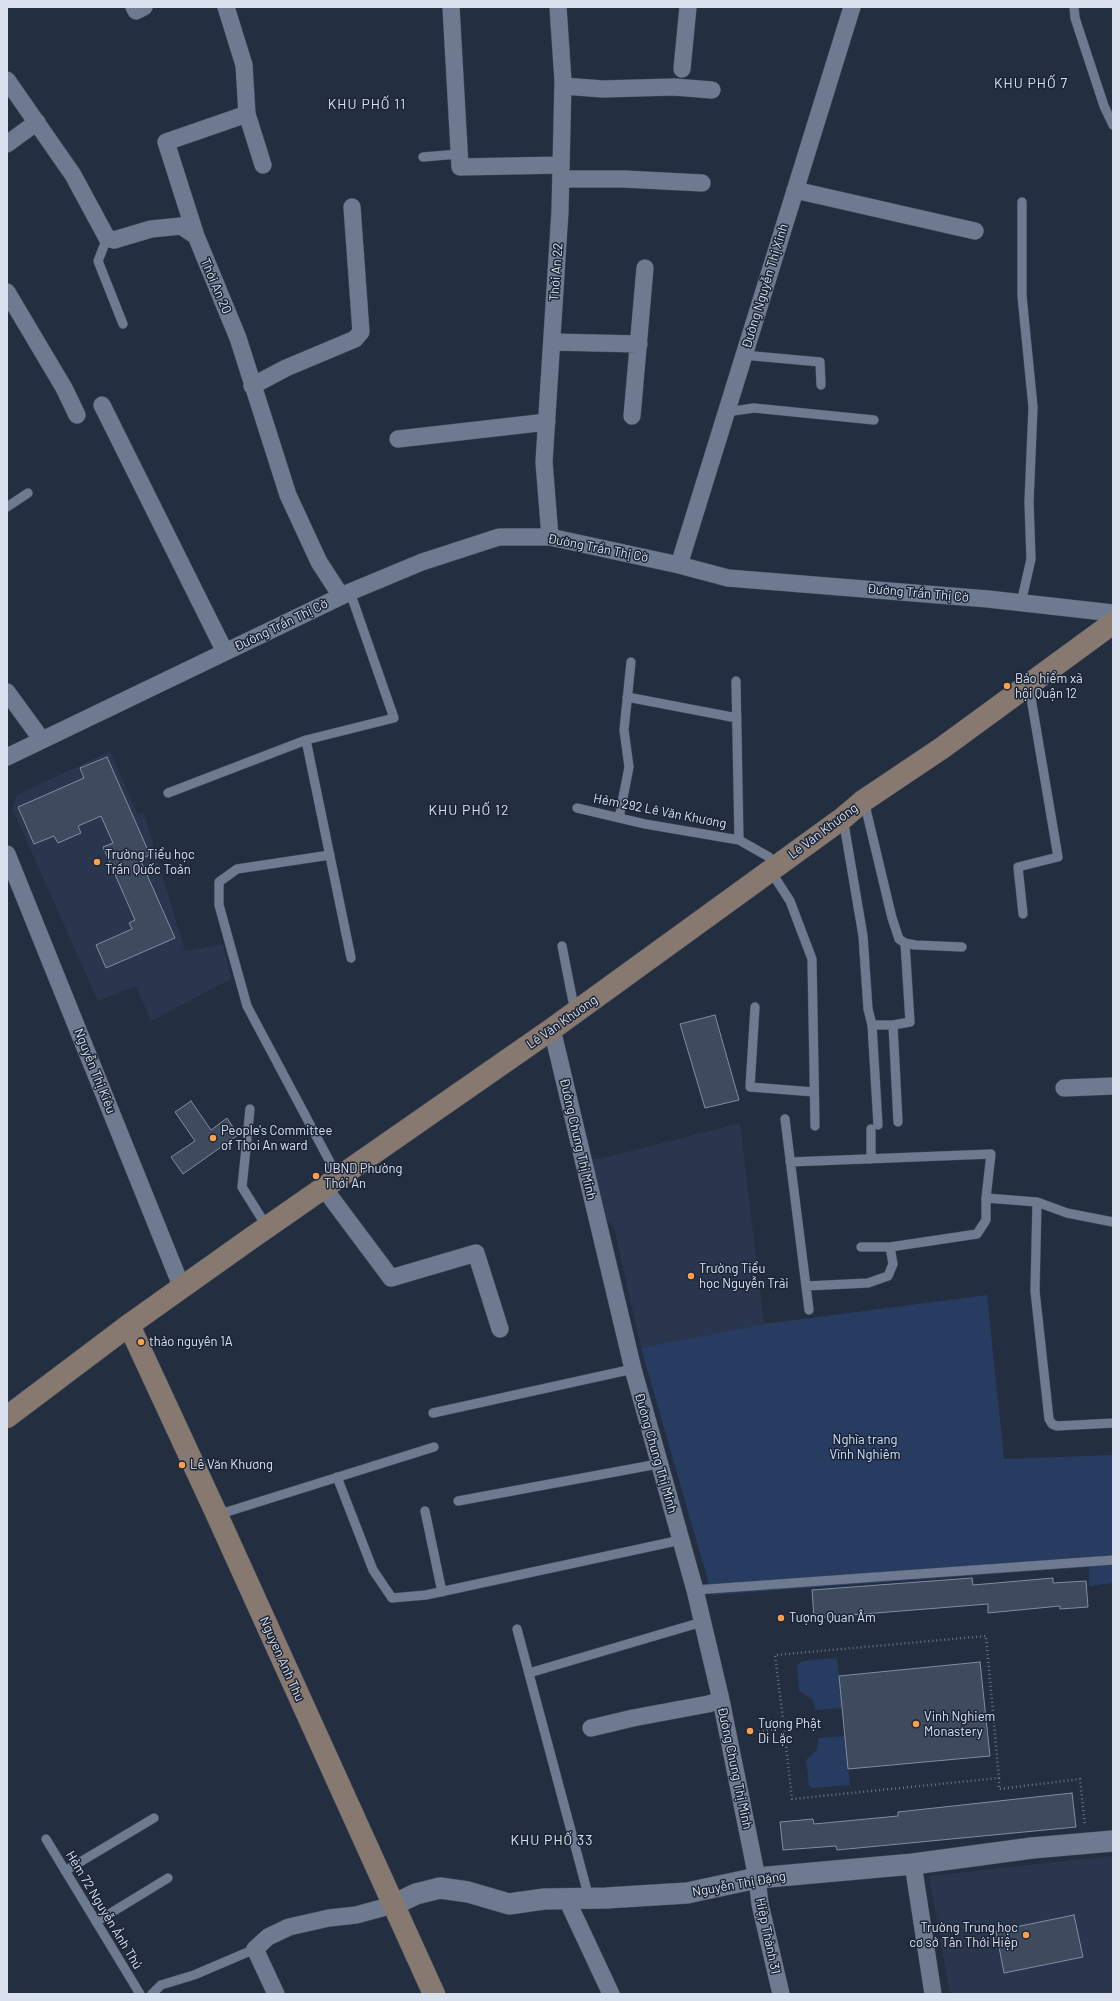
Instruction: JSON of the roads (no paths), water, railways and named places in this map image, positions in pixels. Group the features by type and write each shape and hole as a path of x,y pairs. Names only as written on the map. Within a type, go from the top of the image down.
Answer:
{"main road":[{"name":"Lê Văn Khương","path":"7,1417 129,1325 331,1182 575,1013 843,818 864,801 942,748 1113,623"},
{"name":"Nguyen Anh Thu","path":"129,1325 217,1515 392,1906 434,1994"}],"street":[{"path":"134,7 136,11 144,7"},
{"path":"226,7 244,65 247,114 263,165"},
{"path":"451,7 460,167 561,172 624,179 702,183"},
{"name":"Thới An 22","path":"550,537 544,462 561,172 563,86 558,7"},
{"path":"682,69 688,7"},
{"name":"Đường Nguyễn Thị Xinh","path":"679,564 852,7"},
{"path":"7,80 73,175 107,238 114,240 151,229 181,226 196,236"},
{"path":"563,86 603,89 674,87 712,90"},
{"name":"Thới An 20","path":"247,114 166,142 196,236 238,338 252,386 288,495 319,562 345,594"},
{"path":"7,144 37,122"},
{"path":"795,190 975,231"},
{"path":"252,386 286,368 355,339 360,332 352,207"},
{"path":"632,416 645,268"},
{"path":"7,292 64,388 77,415"},
{"path":"552,342 639,344"},
{"path":"102,405 225,652"},
{"path":"398,438 547,422"},
{"name":"Đường Trần Thị Cờ","path":"7,757 345,594 422,562 499,537 550,537 679,564 728,578 1021,603 1113,613"},
{"path":"7,692 42,740"},
{"name":"Nguyễn Thị Kiêu","path":"7,854 182,1288"},
{"name":"Đường Chung Thị Minh","path":"552,1029 632,1368 695,1590 721,1700 757,1878"},
{"path":"1064,1088 1113,1086"},
{"path":"331,1182 391,1278 476,1253 500,1329"},
{"path":"591,1728 721,1700"},
{"name":"Nguyễn Thị Đặng","path":"392,1906 416,1894 440,1888 468,1892 509,1904 544,1900 687,1893 757,1878 913,1864 1032,1848 1113,1841"},
{"path":"913,1864 933,1994"},
{"name":"Hiệp Thành 31","path":"757,1878 760,1904 781,1994"},
{"path":"567,1900 612,1994"},
{"path":"276,1994 255,1949 268,1937 289,1927 329,1918 356,1915 392,1906"}],"lane":[{"path":"1074,7 1075,18 1104,106 1113,125"},
{"path":"423,157 459,154"},
{"path":"1021,603 1030,559 1029,502 1033,407 1022,296 1022,202"},
{"path":"107,238 98,261 123,324"},
{"path":"743,355 820,362 820,385"},
{"path":"726,412 754,408 874,420"},
{"path":"7,507 28,493"},
{"path":"168,793 306,740 394,718 345,594"},
{"path":"619,818 629,767 624,730 631,662"},
{"name":"Hẻm 292 Lê Văn Khương","path":"736,681 739,840"},
{"path":"1023,914 1018,866 1058,857 1028,685"},
{"path":"627,697 737,718"},
{"path":"306,740 351,958"},
{"path":"864,801 896,933 904,944 910,1022 893,1025 872,1025"},
{"name":"Hẻm 292 Lê Văn Khương","path":"577,808 645,824 739,840 769,857 790,901 812,959 815,1126"},
{"path":"843,818 863,936 868,1009 872,1025 874,1127 871,1159"},
{"path":"330,855 237,869 219,882 219,905 247,1006 331,1182"},
{"path":"904,944 962,947"},
{"path":"562,946 575,1013"},
{"path":"755,1007 750,1087 814,1092"},
{"path":"893,1025 898,1122"},
{"path":"250,1109 242,1186 267,1227"},
{"path":"785,1118 809,1310"},
{"path":"790,1162 991,1154 986,1198 986,1220 977,1234 890,1246 861,1247"},
{"path":"986,1198 1037,1202 1067,1213 1113,1222"},
{"path":"1037,1202 1035,1291 1049,1419 1052,1424 1057,1426 1113,1423"},
{"path":"806,1286 868,1283 888,1276 893,1264 890,1246"},
{"path":"433,1413 632,1368"},
{"path":"217,1515 434,1447"},
{"path":"458,1501 658,1464"},
{"path":"336,1477 373,1570 392,1598 442,1592 681,1540"},
{"path":"426,1510 442,1592"},
{"path":"695,1590 1113,1560"},
{"path":"529,1674 702,1622"},
{"path":"517,1629 589,1898"},
{"path":"65,1871 154,1818"},
{"name":"Hẻm 72 Nguyễn Ảnh Thủ","path":"46,1839 140,1994"},
{"path":"96,1922 168,1878"},
{"path":"152,1994 161,1985 194,1975 255,1949"}],"place":[{"name":"Bảo hiểm xã hội Quận 12","path":"1007,686"},
{"name":"Trường Tiểu học Trần Quốc Toản","path":"97,862"},
{"name":"People's Committee of Thoi An ward","path":"213,1138"},
{"name":"UBND Phường Thới An","path":"316,1176"},
{"name":"Trường Tiểu học Nguyễn Trãi","path":"691,1276"},
{"name":"thảo nguyên 1A","path":"141,1342"},
{"name":"Lê Văn Khương","path":"182,1465"},
{"name":"Tượng Quan Âm","path":"781,1618"},
{"name":"Vinh Nghiem Monastery","path":"916,1724"},
{"name":"Tượng Phật Di Lặc","path":"750,1731"},
{"name":"Trường Trung học cơ sở Tân Thới Hiệp","path":"1026,1935"}],"district":[{"name":"KHU PHỐ 7","path":"1031,83"},
{"name":"KHU PHỐ 11","path":"367,104"},
{"name":"KHU PHỐ 12","path":"469,810"},
{"name":"KHU PHỐ 33","path":"552,1840"}],"park label":[{"name":"Nghĩa trang Vĩnh Nghiêm","path":"865,1448"}]}
